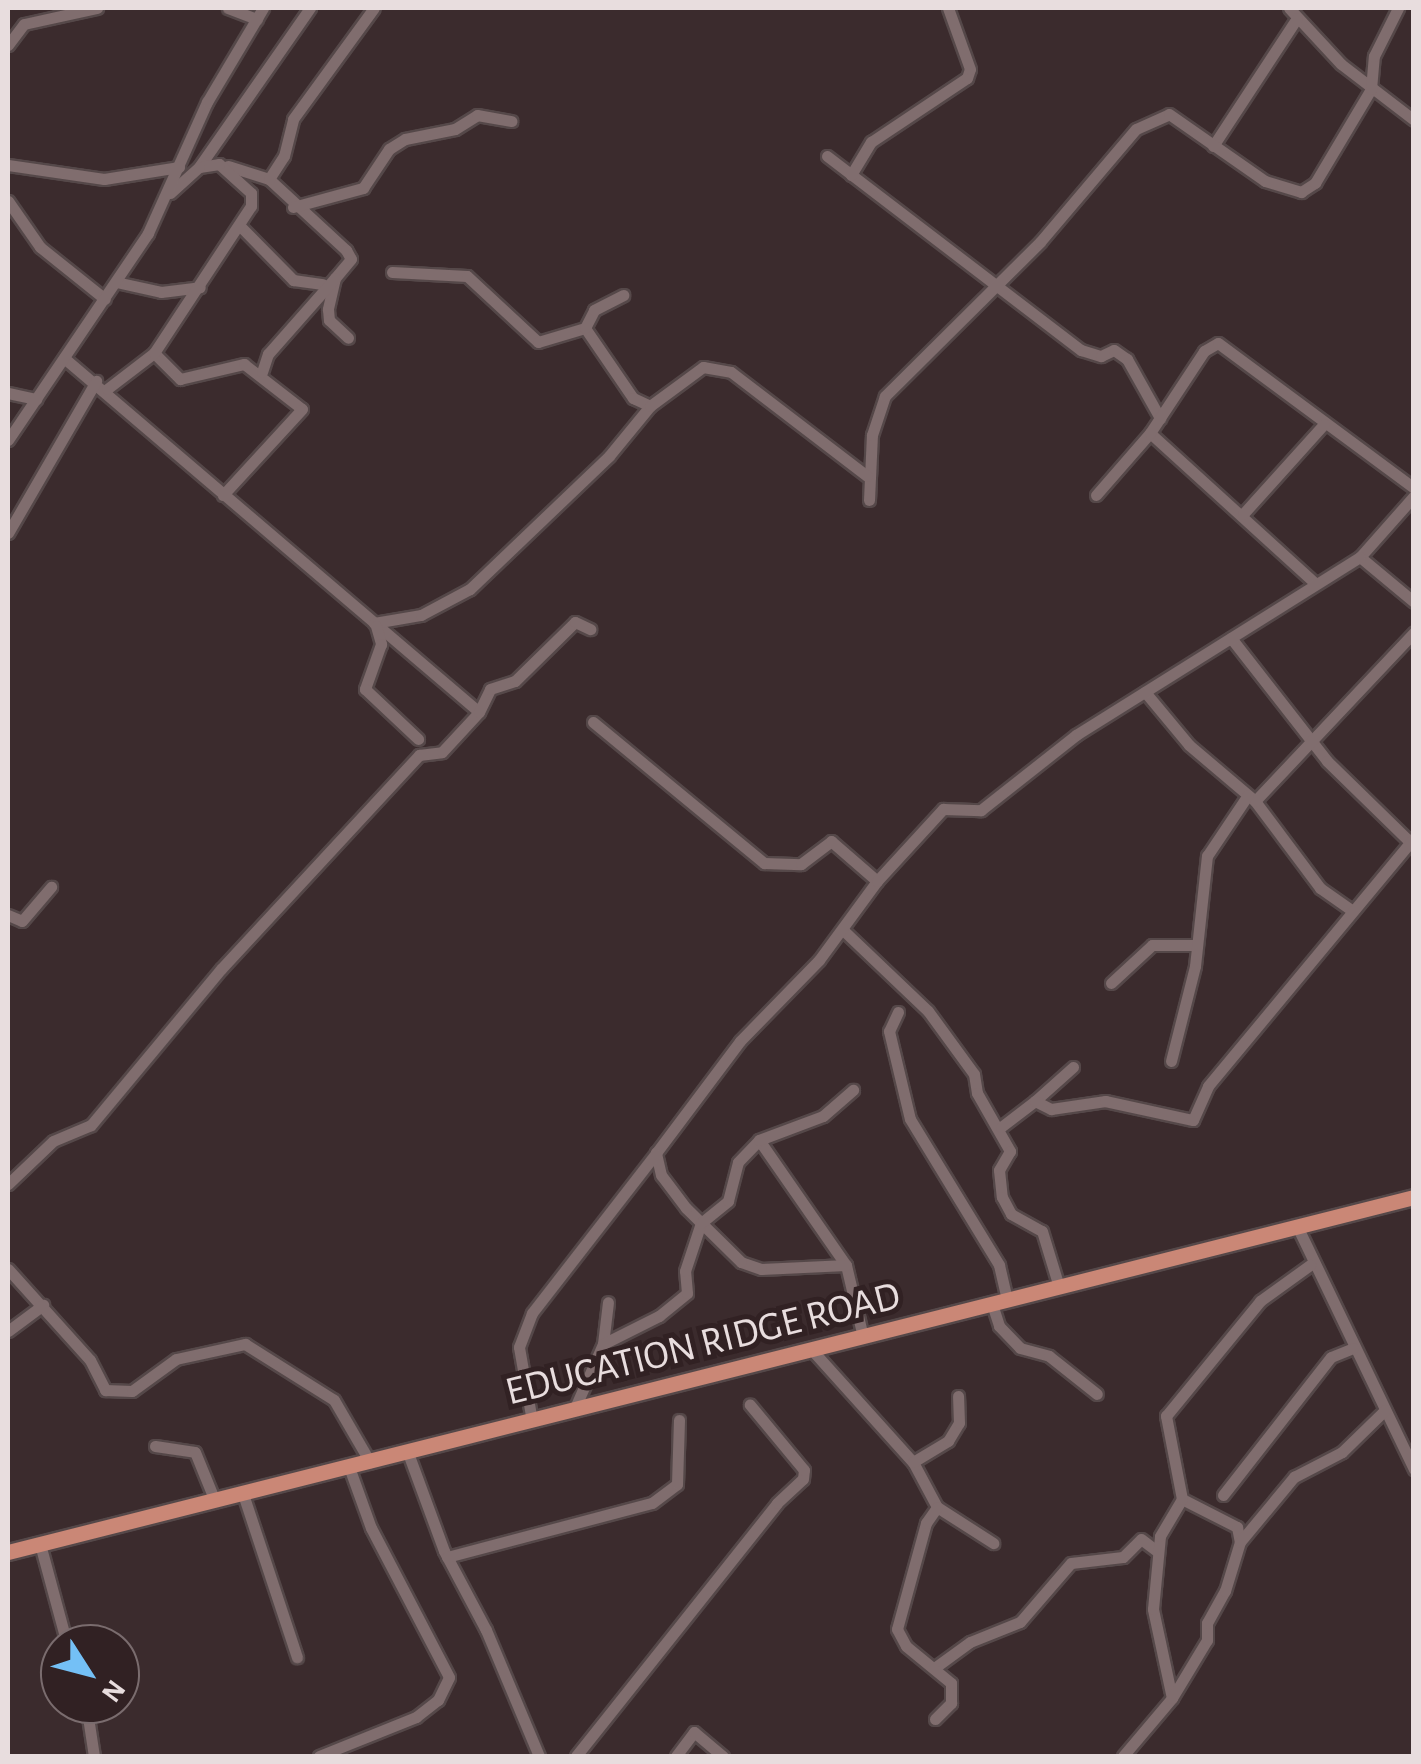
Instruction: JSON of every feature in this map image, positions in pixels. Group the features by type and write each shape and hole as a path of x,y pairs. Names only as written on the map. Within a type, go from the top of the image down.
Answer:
{"main road":[{"name":"EDUCATION RIDGE ROAD","path":"8,1552 1414,1197"}],"street":[{"path":"8,45 24,24 97,8"},
{"path":"8,440 116,282 260,13 228,8"},
{"path":"163,200 199,167 310,8"},
{"path":"269,179 284,156 294,119 374,8"},
{"path":"850,175 871,142 967,78 970,69 948,8"},
{"path":"870,500 867,476 876,412 885,396 993,284 1040,242 1136,129 1159,114 1169,114 1276,187 1301,192 1315,183 1372,88 1374,56 1398,8"},
{"path":"1212,146 1293,13 1372,88 1414,120"},
{"path":"294,207 363,188 390,149 405,139 455,129 477,114 512,121"},
{"path":"827,156 1080,350 1101,356 1114,350 1127,359 1160,418"},
{"path":"199,167 219,164 269,179 350,258 262,372"},
{"path":"8,532 101,385 154,353 240,226 251,193 219,164"},
{"path":"8,165 104,179 179,166"},
{"path":"8,201 40,247 104,299"},
{"path":"240,226 292,280 329,281"},
{"path":"392,272 467,276 538,342 585,328 594,310 623,295"},
{"path":"329,281 329,320 348,338"},
{"path":"116,282 161,292 200,287"},
{"path":"585,328 634,398 650,406"},
{"path":"1096,496 1150,433 1204,351 1218,343 1414,488"},
{"path":"154,353 180,379 244,364 262,372 302,409 224,495"},
{"path":"64,358 101,385 479,712"},
{"path":"374,622 421,615 470,589 650,406 694,371 719,366 867,476"},
{"path":"8,394 36,399"},
{"path":"634,398 636,424"},
{"path":"1243,514 1324,424"},
{"path":"1150,433 1316,584"},
{"path":"532,1421 519,1346 532,1313 740,1041 844,930 877,881 943,809 981,810 1076,736 1360,557 1414,496"},
{"path":"1360,557 1414,602"},
{"path":"374,622 381,644 365,690 418,739"},
{"path":"8,1184 53,1141 91,1125 221,969 419,755 442,752 479,712 490,689 515,681 574,622 590,629"},
{"path":"1171,1062 1197,945 1207,856 1251,798 1312,742 1414,632"},
{"path":"1035,1101 1051,1109 1105,1101 1193,1120 1208,1086 1350,909 1412,840 1312,742 1231,638"},
{"path":"1145,692 1189,745 1251,798 1300,865 1350,909"},
{"path":"593,722 693,812 764,863 801,864 831,841 877,881"},
{"path":"8,916 22,921 51,887"},
{"path":"844,930 928,1010 974,1074 976,1093 1002,1128 1010,1150 999,1170 1002,1197 1012,1214 1042,1231 1060,1287"},
{"path":"1111,982 1152,945 1197,945"},
{"path":"898,1012 889,1031 910,1119 999,1265 999,1326 1020,1348 1048,1356 1097,1394"},
{"path":"1002,1128 1073,1068"},
{"path":"603,1344 683,1299 700,1223 728,1201 738,1162 760,1140 824,1116 853,1090"},
{"path":"760,1140 846,1265 863,1337"},
{"path":"656,1154 661,1175 700,1223 755,1268 846,1265"},
{"path":"1297,1226 1310,1264 1414,1469"},
{"path":"1157,1552 1182,1498 1166,1416 1260,1300 1310,1264"},
{"path":"8,1269 90,1360 99,1384 115,1394 146,1386 176,1358 251,1347 334,1400 370,1462"},
{"path":"574,1410 603,1344 608,1302"},
{"path":"8,1330 43,1305"},
{"path":"1223,1495 1331,1356 1353,1348"},
{"path":"812,1350 913,1462 938,1507 993,1543"},
{"path":"913,1462 948,1440 959,1423 958,1396"},
{"path":"576,1756 777,1503 803,1479 804,1470 750,1405"},
{"path":"1123,1756 1172,1698 1207,1640 1206,1624 1226,1591 1240,1542 1294,1476 1342,1452 1385,1410"},
{"path":"447,1557 652,1503 677,1484 679,1420"},
{"path":"155,1446 195,1452 215,1501"},
{"path":"408,1453 447,1557 486,1630 539,1756"},
{"path":"319,1756 416,1717 438,1700 450,1676 371,1528 350,1468"},
{"path":"243,1494 297,1657"},
{"path":"1182,1498 1237,1527 1240,1542"},
{"path":"935,1719 954,1694 936,1666 906,1646 897,1629 926,1523 938,1507"},
{"path":"936,1666 953,1651 1020,1622 1071,1563 1122,1557 1141,1540 1157,1552 1162,1566 1154,1623 1172,1698"},
{"path":"40,1544 62,1624"},
{"path":"89,1724 94,1756"},
{"path":"676,1756 694,1732 723,1756"}]}
